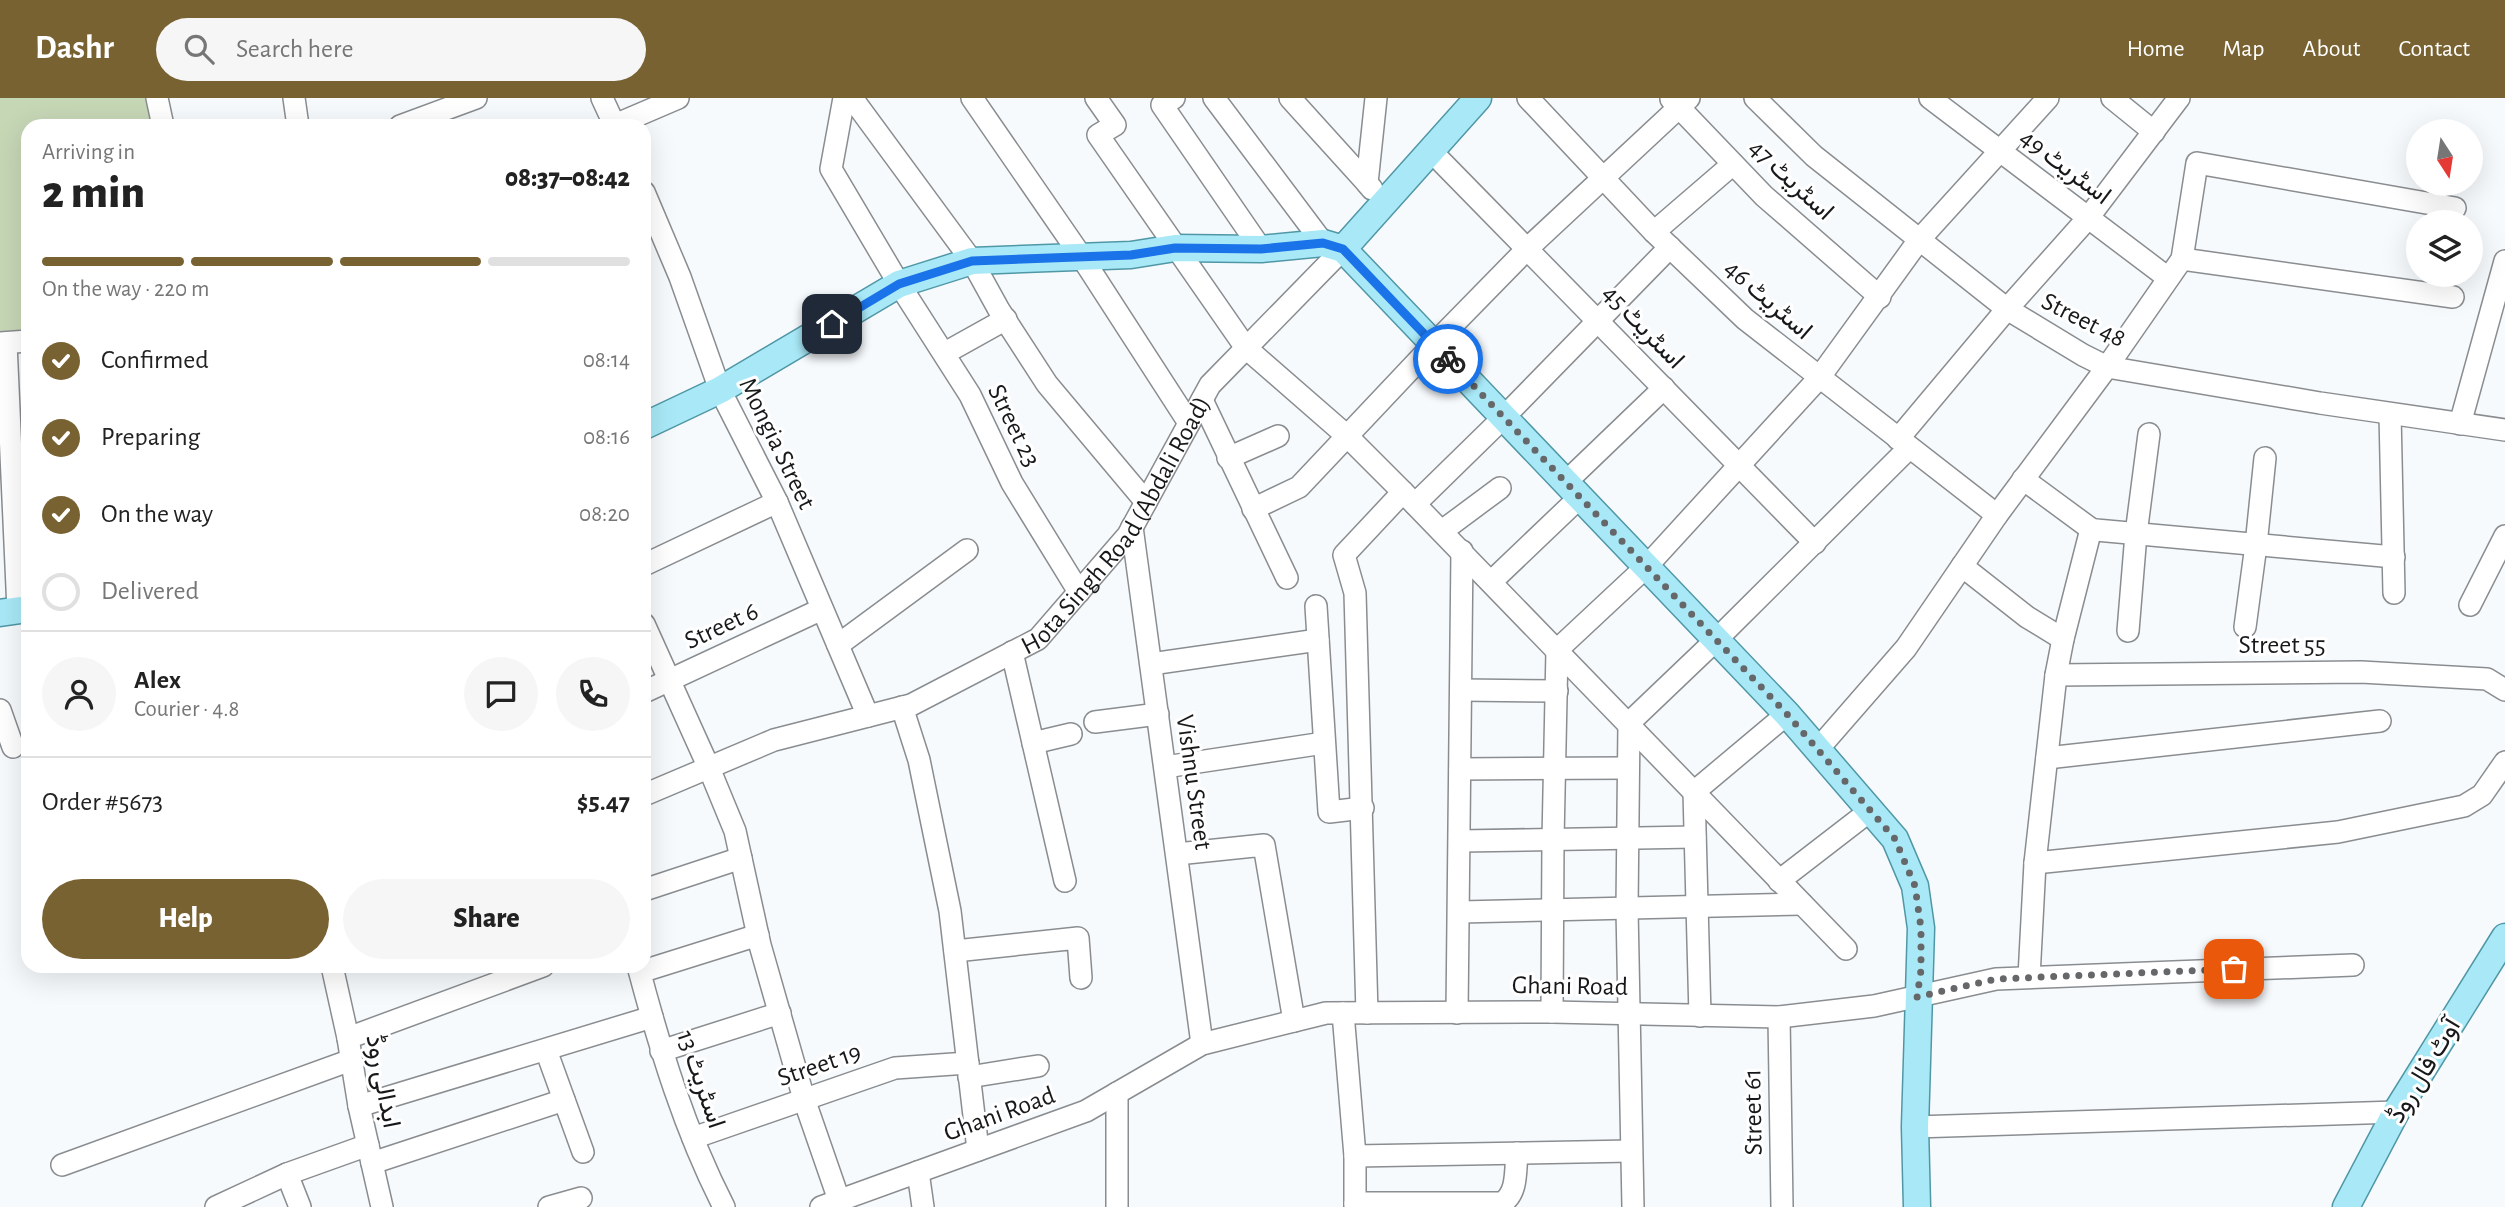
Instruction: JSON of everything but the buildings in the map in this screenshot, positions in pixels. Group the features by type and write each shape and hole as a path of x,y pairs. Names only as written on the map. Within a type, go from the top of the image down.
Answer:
{"main road":[{"name":"Hota Singh Road (Abdali Road)","path":"1333,246 1385,204 1478,98"},
{"path":"651,423 720,390 899,284 972,261 1131,255 1175,248 1333,246 1434,344 1717,639 1818,748 1895,839 1915,886 1921,928 1915,1127 1917,1207"},
{"name":"آوٹ فال روڈ","path":"2346,1207 2396,1112 2505,937"}],"street":[{"path":"157,98 162,119"},
{"path":"294,98 297,119"},
{"path":"430,113 476,98"},
{"path":"602,98 612,119"},
{"path":"631,119 678,98"},
{"path":"972,98 1081,256 1189,423"},
{"path":"1096,98 1115,125 1098,135 1246,348 1347,436 1443,531 1846,949"},
{"path":"1174,98 1162,106 1261,249"},
{"path":"1214,98 1333,246"},
{"path":"1290,98 1305,107 1385,204"},
{"path":"1367,183 1376,98"},
{"name":"اسٹریٹ 46","path":"1528,98 1654,232 1745,320 1997,514"},
{"name":"Street 48","path":"1755,98 1814,156 2007,309 2107,367 2390,414 2505,430"},
{"name":"اسٹریٹ 49","path":"1930,98 2168,278"},
{"path":"1552,1012 1558,650 1647,566 1819,378 1919,240 2048,98"},
{"path":"2112,98 2154,132"},
{"path":"1633,1207 1626,839 1629,723 1815,542 1903,443 2007,309 2088,218 2179,98"},
{"path":"857,100 972,261 1047,384 1146,502"},
{"name":"Street 23","path":"857,100 831,169 899,284 970,395 1012,483 1079,592"},
{"path":"1253,509 1299,487 1528,248 1604,179 1679,101"},
{"name":"اسٹریٹ 47","path":"1679,101 1764,196 1880,297"},
{"name":"اسٹریٹ 45","path":"1431,151 1815,542"},
{"path":"1818,748 1906,648 1997,514 2107,367 2182,259 2197,163 2455,208"},
{"path":"1654,232 1733,164"},
{"name":"Mongia Street","path":"651,209 680,277 720,390 777,502 868,716"},
{"name":"Hota Singh Road (Abdali Road)","path":"651,792 774,740 911,705 1038,639 1128,534 1210,385 1246,348 1333,246"},
{"path":"1367,1013 1356,593 1344,555 1504,417 1670,247"},
{"path":"2182,259 2453,297"},
{"path":"2460,424 2505,261"},
{"path":"945,353 1006,319"},
{"path":"15,611 3,343 21,342"},
{"path":"1492,581 1664,388"},
{"path":"1202,401 1287,578"},
{"path":"2390,414 2394,593"},
{"path":"2128,631 2136,534 2149,434"},
{"path":"1228,458 1278,436"},
{"path":"2245,626 2265,458"},
{"path":"2022,479 2091,529 2394,557"},
{"path":"1443,531 1500,488"},
{"path":"651,562 777,502"},
{"name":"Vishnu Street","path":"1132,527 1202,1045"},
{"path":"2029,977 2035,863 2056,675 2091,529"},
{"path":"2470,605 2505,536"},
{"path":"838,645 967,550"},
{"path":"1457,1013 1462,551"},
{"path":"1962,566 2027,617 2063,639"},
{"path":"1316,606 1329,812 1363,808"},
{"name":"Street 6","path":"651,689 822,610"},
{"path":"651,639 736,831 758,935 830,1204"},
{"path":"1151,664 1318,640"},
{"path":"1012,652 1065,881"},
{"name":"Street 55","path":"2056,675 2361,672 2487,679 2505,690"},
{"path":"1461,690 1557,691"},
{"path":"902,707 919,761 950,911 978,1150"},
{"path":"0,710 13,747"},
{"path":"1095,722 1158,714"},
{"path":"1694,792 1787,714"},
{"path":"2047,758 2380,721"},
{"path":"1033,743 1070,734"},
{"path":"1165,767 1324,743"},
{"path":"2035,863 2338,832 2464,806 2483,795 2505,762"},
{"path":"1461,769 1628,768"},
{"path":"1694,792 1700,1016"},
{"path":"1779,881 1871,810"},
{"path":"1460,841 1695,837"},
{"path":"1177,854 1264,845 1294,1021"},
{"path":"651,888 741,858"},
{"path":"1460,912 1801,904"},
{"path":"651,966 758,935"},
{"path":"955,951 1078,938 1081,978"},
{"name":"Ghani Road","path":"830,1204 1086,1111 1202,1045 1326,1013 1552,1012 1779,1017 1874,1006 1996,979 2353,965"},
{"name":"ابدالی روڈ","path":"334,973 382,1207"},
{"path":"348,1038 524,973"},
{"name":"اسٹریٹ 13","path":"640,973 661,1051 704,1168 724,1207"},
{"path":"661,1051 780,1013"},
{"path":"1343,1013 1355,1156 1355,1205 1501,1205 1514,1189 1517,1153"},
{"path":"359,1106 652,1017"},
{"name":"Street 61","path":"1779,1017 1782,1207"},
{"path":"546,1050 583,1152"},
{"path":"62,1165 351,1060"},
{"name":"Street 19","path":"693,1138 895,1068 968,1070 1038,1066"},
{"path":"1117,1093 1117,1207"},
{"path":"216,1207 287,1174 564,1100"},
{"path":"1915,1127 2396,1112"},
{"path":"1355,1156 1631,1152"},
{"path":"918,1172 923,1207"},
{"path":"287,1174 300,1207"},
{"path":"549,1207 581,1198"}],"green space":[{"path":"0,98 157,98 162,119 21,119 21,342 0,343"}],"way so far":[{"path":"1448,359 1787,714 1895,839 1915,886 1921,928 1921,970 1917,997 1996,979 2234,969"}],"route":[{"path":"832,324 899,284 972,261 1131,255 1175,248 1261,249 1323,243 1343,249 1448,359"}]}
